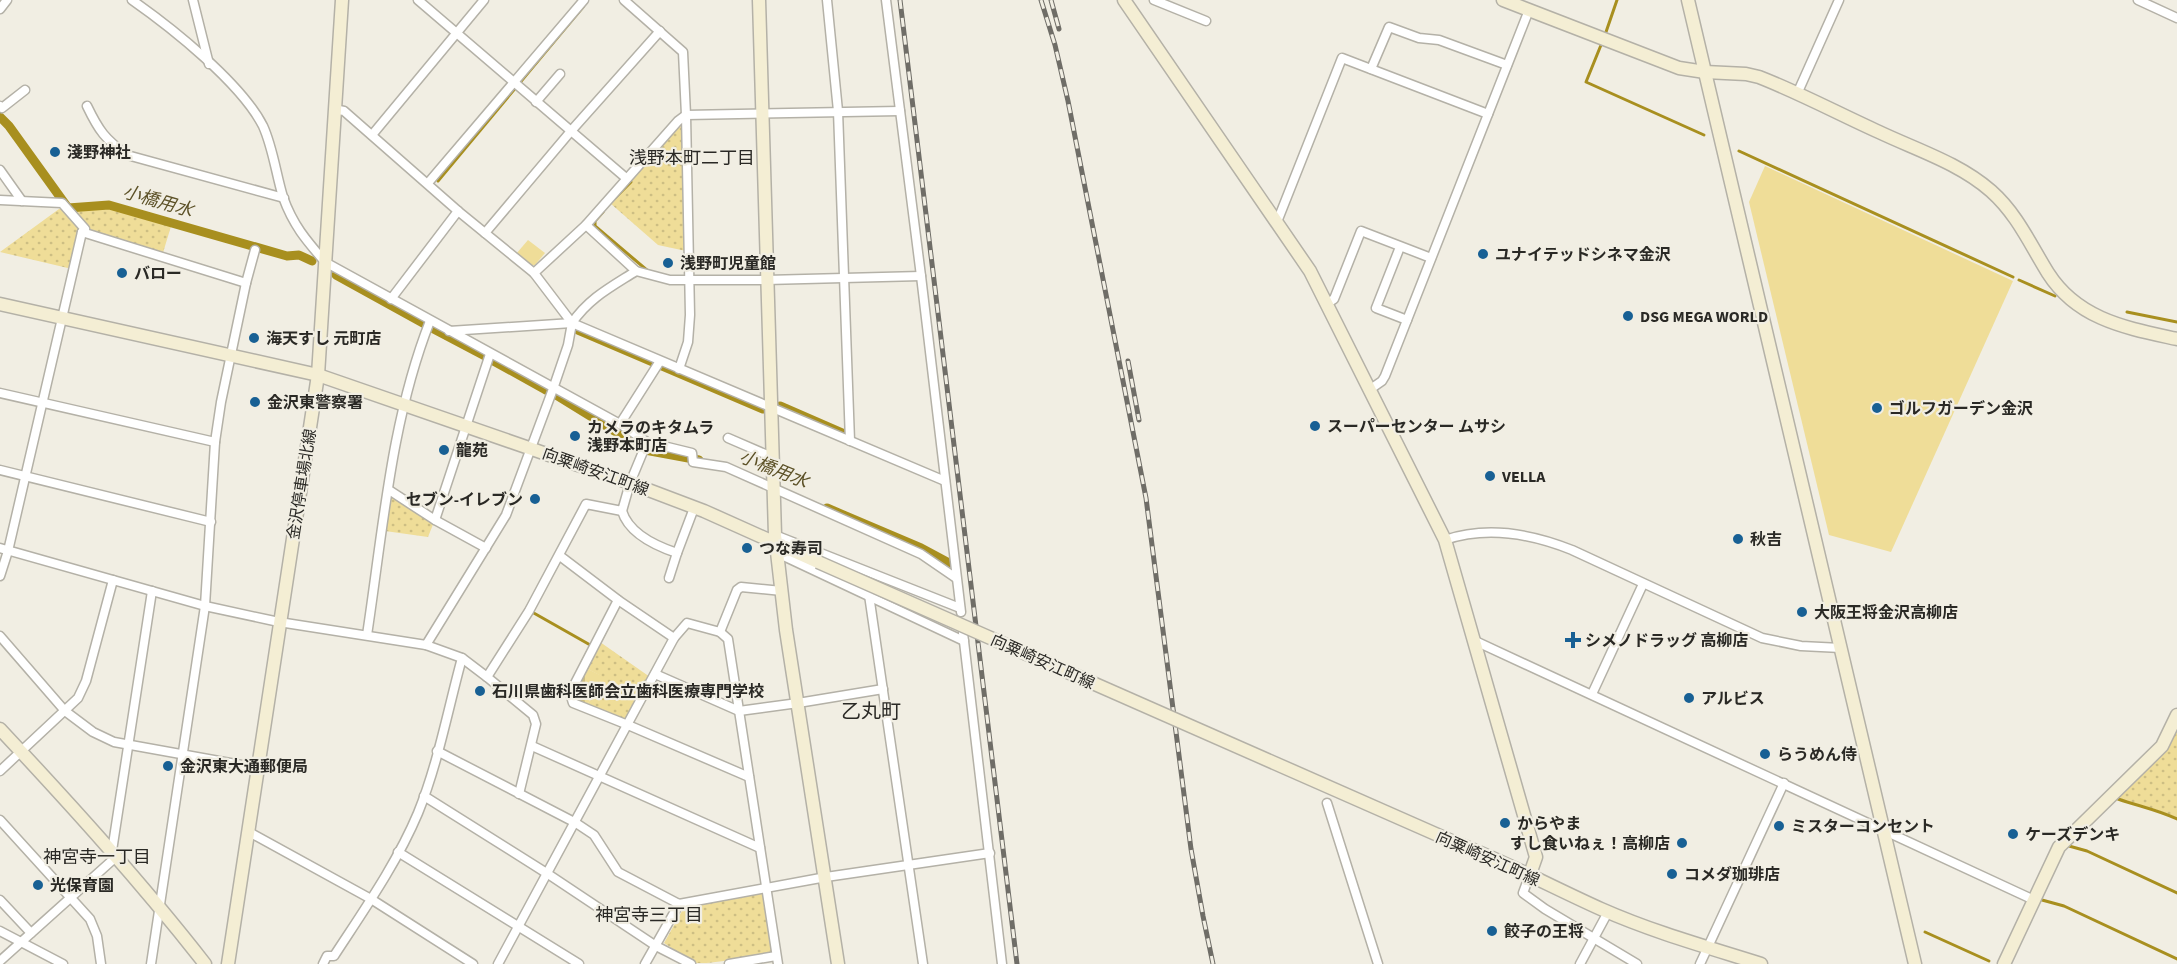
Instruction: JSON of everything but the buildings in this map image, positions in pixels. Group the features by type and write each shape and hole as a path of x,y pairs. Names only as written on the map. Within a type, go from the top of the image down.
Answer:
{"street":[{"path":"0,9 7,0"},
{"path":"132,0 159,18 210,64 255,111 264,129 284,198 298,231 325,262 448,332 620,424 647,442 692,453 693,462 726,468 921,554 956,578"},
{"path":"193,0 210,64"},
{"name":"金沢停車場北線","path":"228,964 318,375 342,0"},
{"path":"418,0 626,178"},
{"path":"372,135 484,0"},
{"path":"428,183 584,0"},
{"path":"624,0 683,52 686,115 688,342 679,369"},
{"path":"759,0 772,489 776,544 838,964"},
{"path":"827,0 838,111 850,441"},
{"path":"776,544 961,610 886,0"},
{"path":"1124,0 1310,271 1445,540 1536,857 1523,893 1637,964"},
{"path":"1154,0 1206,21"},
{"path":"1503,0 1679,68 1746,74 1768,81 1945,162 1976,180 2005,205 2020,224 2054,281 2074,301 2120,327 2177,339"},
{"path":"1688,0 1915,964"},
{"path":"1797,94 1839,0"},
{"path":"2138,0 2177,18"},
{"path":"1369,390 1385,376 1529,9"},
{"path":"1371,69 1389,27 1419,38 1439,40 1507,65"},
{"path":"485,233 660,31"},
{"path":"1277,222 1342,58 1488,114"},
{"path":"536,102 560,74"},
{"path":"0,106 2,108 25,90"},
{"path":"87,106 99,130 113,145 127,155 284,198"},
{"path":"334,109 344,111 458,211 534,273 572,322 945,481"},
{"path":"534,273 586,225 626,178 686,115 900,111"},
{"path":"0,170 22,201"},
{"path":"0,200 62,203 85,229 82,232 25,477 4,549 0,576"},
{"path":"392,299 458,211"},
{"path":"586,225 636,272 670,280 921,276"},
{"path":"1326,304 1334,299 1361,231 1431,258"},
{"path":"82,232 246,283"},
{"path":"1400,247 1376,308 1407,320"},
{"path":"151,964 205,606 215,442 246,283 255,250"},
{"path":"426,645 506,515 553,389 568,345 572,322 583,307 599,294 636,272"},
{"name":"向粟崎安江町線","path":"0,304 318,375 630,483 694,508 1530,874 1550,886 1608,912 1707,948 1761,964"},
{"path":"367,635 403,405 416,356 430,321"},
{"path":"448,332 572,322"},
{"path":"435,520 490,354"},
{"path":"620,424 660,361"},
{"path":"0,393 215,442"},
{"path":"728,438 772,457"},
{"path":"647,442 630,483 622,511 625,521 654,546 677,554"},
{"path":"0,470 211,522"},
{"path":"389,490 435,520 486,548"},
{"path":"487,677 529,612 586,504 622,511"},
{"path":"669,578 694,508"},
{"path":"1445,540 1471,534 1503,533 1560,545 1762,638 1801,646 1841,648"},
{"path":"776,544 869,595 963,637 1002,964"},
{"path":"4,549 205,606 279,622 426,645 462,658 533,716 536,724 519,794"},
{"path":"560,556 618,600 674,638"},
{"path":"0,771 78,698 86,681 113,580"},
{"path":"1592,694 1643,584"},
{"path":"720,632 736,590 741,587 782,591"},
{"path":"0,961 115,854 152,591"},
{"path":"869,595 923,964"},
{"path":"618,600 570,693 573,703 749,777"},
{"path":"498,964 674,638 687,623 720,632 728,639 777,960 729,964"},
{"path":"0,636 65,711 93,732 114,742 258,768"},
{"path":"1473,640 2034,900"},
{"path":"323,964 327,956 334,956 371,899 417,814 462,658"},
{"path":"655,674 739,711 798,704 883,689"},
{"path":"2004,964 2059,847 2162,746 2177,715"},
{"path":"0,729 115,854 205,964"},
{"path":"531,746 760,848"},
{"path":"437,751 576,823 594,835 618,872 679,904 826,877 990,853"},
{"path":"1700,964 1784,783"},
{"path":"424,796 548,874 656,946 690,964"},
{"path":"1327,803 1378,964"},
{"path":"0,820 90,919 97,936 101,964"},
{"path":"249,832 371,899 473,964"},
{"path":"398,852 579,964"},
{"path":"0,900 31,933"},
{"path":"645,964 679,904"},
{"path":"1580,964 1608,912"},
{"path":"0,931 63,964"}],"green space":[{"path":"680,126 684,128 686,251 658,245 610,203"},
{"name":"ゴルフガーデン金沢","path":"1765,166 2013,281 1891,552 1829,535 1749,202"},
{"path":"109,205 172,223 162,256 89,229 85,229 72,269 0,252 59,209"},
{"path":"528,240 545,253 535,265 531,265 516,254"},
{"path":"391,494 434,522 428,537 385,531"},
{"path":"600,642 650,677 631,715 623,721 587,706 601,676 586,668"},
{"path":"586,668 602,676 587,706 575,700 573,693"},
{"path":"2177,728 2177,818 2117,798 2167,749"},
{"path":"767,892 774,953 697,963 664,943 686,904"}],"waterway":[{"path":"1606,32 1617,0"},
{"path":"438,181 583,7"},
{"path":"1601,45 1586,82 1704,135"},
{"name":"小橋用水","path":"0,117 9,126 68,208 109,205 287,256 299,255 312,261"},
{"path":"1739,151 2013,277"},
{"path":"615,198 631,182"},
{"path":"603,212 595,221 595,226 648,271"},
{"name":"小橋用水","path":"336,275 423,323"},
{"path":"2019,280 2055,296"},
{"path":"2127,312 2177,322"},
{"name":"小橋用水","path":"430,327 485,356"},
{"path":"578,330 763,409"},
{"name":"小橋用水","path":"490,359 546,390"},
{"name":"小橋用水","path":"556,395 645,450 699,460"},
{"path":"780,406 842,433"},
{"name":"小橋用水","path":"827,508 921,548 949,563"},
{"path":"532,612 592,646"},
{"path":"2118,799 2177,819"},
{"path":"2069,846 2087,851 2177,893"},
{"path":"2042,900 2064,906 2177,959"},
{"path":"1925,932 1989,961"}],"railway":[{"path":"900,0 1017,964"},
{"path":"1041,0 1055,45 1068,101 1146,498 1191,849 1213,964"},
{"path":"1051,0 1059,29"},
{"path":"1128,361 1139,420"}],"place":[{"name":"淺野神社","path":"55,152"},
{"name":"ユナイテッドシネマ金沢","path":"1483,254"},
{"name":"浅野町児童館","path":"668,263"},
{"name":"バロー","path":"122,273"},
{"name":"DSG MEGA WORLD","path":"1628,316"},
{"name":"海天すし 元町店","path":"254,338"},
{"name":"金沢東警察署","path":"255,402"},
{"name":"ゴルフガーデン金沢","path":"1877,408"},
{"name":"スーパーセンター ムサシ","path":"1315,426"},
{"name":"カメラのキタムラ 浅野本町店","path":"575,436"},
{"name":"龍苑","path":"444,450"},
{"name":"VELLA","path":"1490,476"},
{"name":"セブン-イレブン","path":"535,499"},
{"name":"秋吉","path":"1738,539"},
{"name":"つな寿司","path":"747,548"},
{"name":"大阪王将金沢高柳店","path":"1802,612"},
{"name":"シメノドラッグ 高柳店","path":"1573,640"},
{"name":"石川県歯科医師会立歯科医療専門学校","path":"480,691"},
{"name":"アルビス","path":"1689,698"},
{"name":"らうめん侍","path":"1765,754"},
{"name":"金沢東大通郵便局","path":"168,766"},
{"name":"からやま","path":"1505,823"},
{"name":"ミスターコンセント","path":"1779,826"},
{"name":"ケーズデンキ","path":"2013,834"},
{"name":"すし食いねぇ！高柳店","path":"1682,843"},
{"name":"コメダ珈琲店","path":"1672,874"},
{"name":"光保育園","path":"38,885"},
{"name":"餃子の王将","path":"1492,931"}],"district":[{"name":"浅野本町二丁目","path":"692,158"},
{"name":"乙丸町","path":"871,711"},
{"name":"神宮寺一丁目","path":"97,857"},
{"name":"神宮寺三丁目","path":"649,915"}]}
